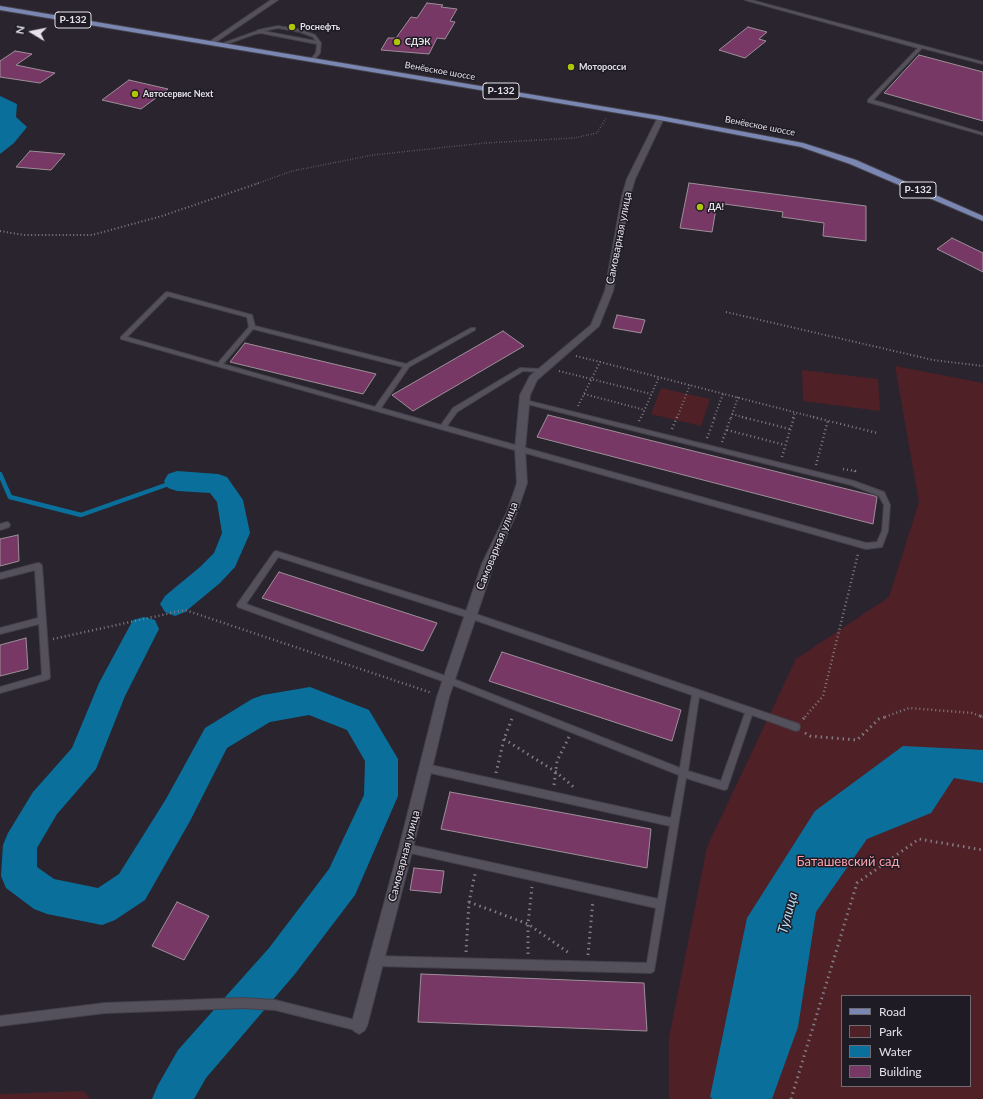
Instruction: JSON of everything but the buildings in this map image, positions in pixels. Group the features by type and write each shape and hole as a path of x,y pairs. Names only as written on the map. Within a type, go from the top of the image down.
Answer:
{"main road":[{"name":"Венёвское шоссе","path":"0,8 313,59 770,138 831,153 983,219"}],"street":[{"path":"211,43 275,0"},
{"name":"Самоварная улица","path":"359,1026 448,680 488,564 512,512 522,483 520,449 526,395 533,378 595,326 609,291 626,196 631,179 660,118"}],"lane":[{"path":"747,0 983,63"},
{"path":"223,44 254,33 278,27 301,31 314,36 319,43 318,53 313,59"},
{"path":"254,33 261,32 319,43"},
{"path":"921,47 870,101 983,134"},
{"path":"252,327 250,316 167,294 124,338 866,546 880,545 885,531 887,506 882,494 852,483 525,402"},
{"path":"219,365 252,327"},
{"path":"252,327 406,366"},
{"path":"377,410 406,366 474,330"},
{"path":"442,428 455,410 522,369 543,369"},
{"path":"749,712 724,786 683,773 448,680 241,605 276,554 470,615 696,694 796,727"},
{"path":"0,576 38,566 46,677 0,690"},
{"path":"0,631 42,620"},
{"path":"376,961 651,968 696,694"},
{"path":"426,768 675,823"},
{"path":"406,848 661,904"},
{"path":"0,1021 105,1008 242,1003 274,1005 359,1026"}],"path":[{"path":"0,231 24,235 92,235 162,216 292,171 365,156 485,143 574,138 597,133 611,110"},
{"path":"726,312 933,360 983,366"},
{"path":"563,353 877,433"},
{"path":"574,414 600,362"},
{"path":"543,369 592,379 651,394"},
{"path":"636,429 659,377"},
{"path":"669,437 690,385"},
{"path":"584,394 644,410"},
{"path":"704,446 723,394"},
{"path":"719,450 738,398"},
{"path":"779,465 795,412"},
{"path":"732,414 790,429"},
{"path":"814,474 828,420"},
{"path":"726,430 785,445"},
{"path":"860,544 824,696 796,727 810,736 857,740 879,719 909,708 972,713 983,717"},
{"path":"43,641 185,610 443,697"},
{"path":"494,783 504,739 517,708"},
{"path":"553,796 557,761 573,730"},
{"path":"504,739 556,772 579,791"},
{"path":"791,1099 857,883 919,839 983,850"},
{"path":"465,963 469,902 477,863"},
{"path":"528,964 528,924 534,876"},
{"path":"587,966 594,889"},
{"path":"469,902 528,924 587,966"}],"green space":[{"name":"Баташевский сад","path":"895,366 983,383 983,1099 669,1099 669,1038 707,847 796,659 889,597 919,502"},
{"path":"802,370 878,379 880,411 803,401"},
{"path":"661,388 710,399 701,426 651,414"},
{"path":"84,1091 90,1099 0,1099 0,1094"}],"water":[{"path":"0,96 17,104 16,117 27,127 14,143 0,154"},
{"name":"Тулица","path":"903,746 983,750 983,783 954,778 931,813 867,839 816,912 798,1027 772,1099 713,1099 710,1097 747,918 815,811"}],"waterway":[{"path":"0,474 10,497 81,515 177,481"},
{"path":"175,604 210,575 225,559 236,533 230,500 218,484 177,481"},
{"path":"144,629 110,693 84,758 45,803 20,845 19,876 47,896 102,907 132,887 178,810 216,738 263,709 310,701 358,720 382,759 381,796 342,882 282,961 192,1064 172,1099"}],"place":[{"name":"Роснефть","path":"292,27"},
{"name":"СДЭК","path":"397,42"},
{"name":"Моторосси","path":"571,67"},
{"name":"Автосервис Next","path":"135,94"},
{"name":"ДА!","path":"700,207"}]}
